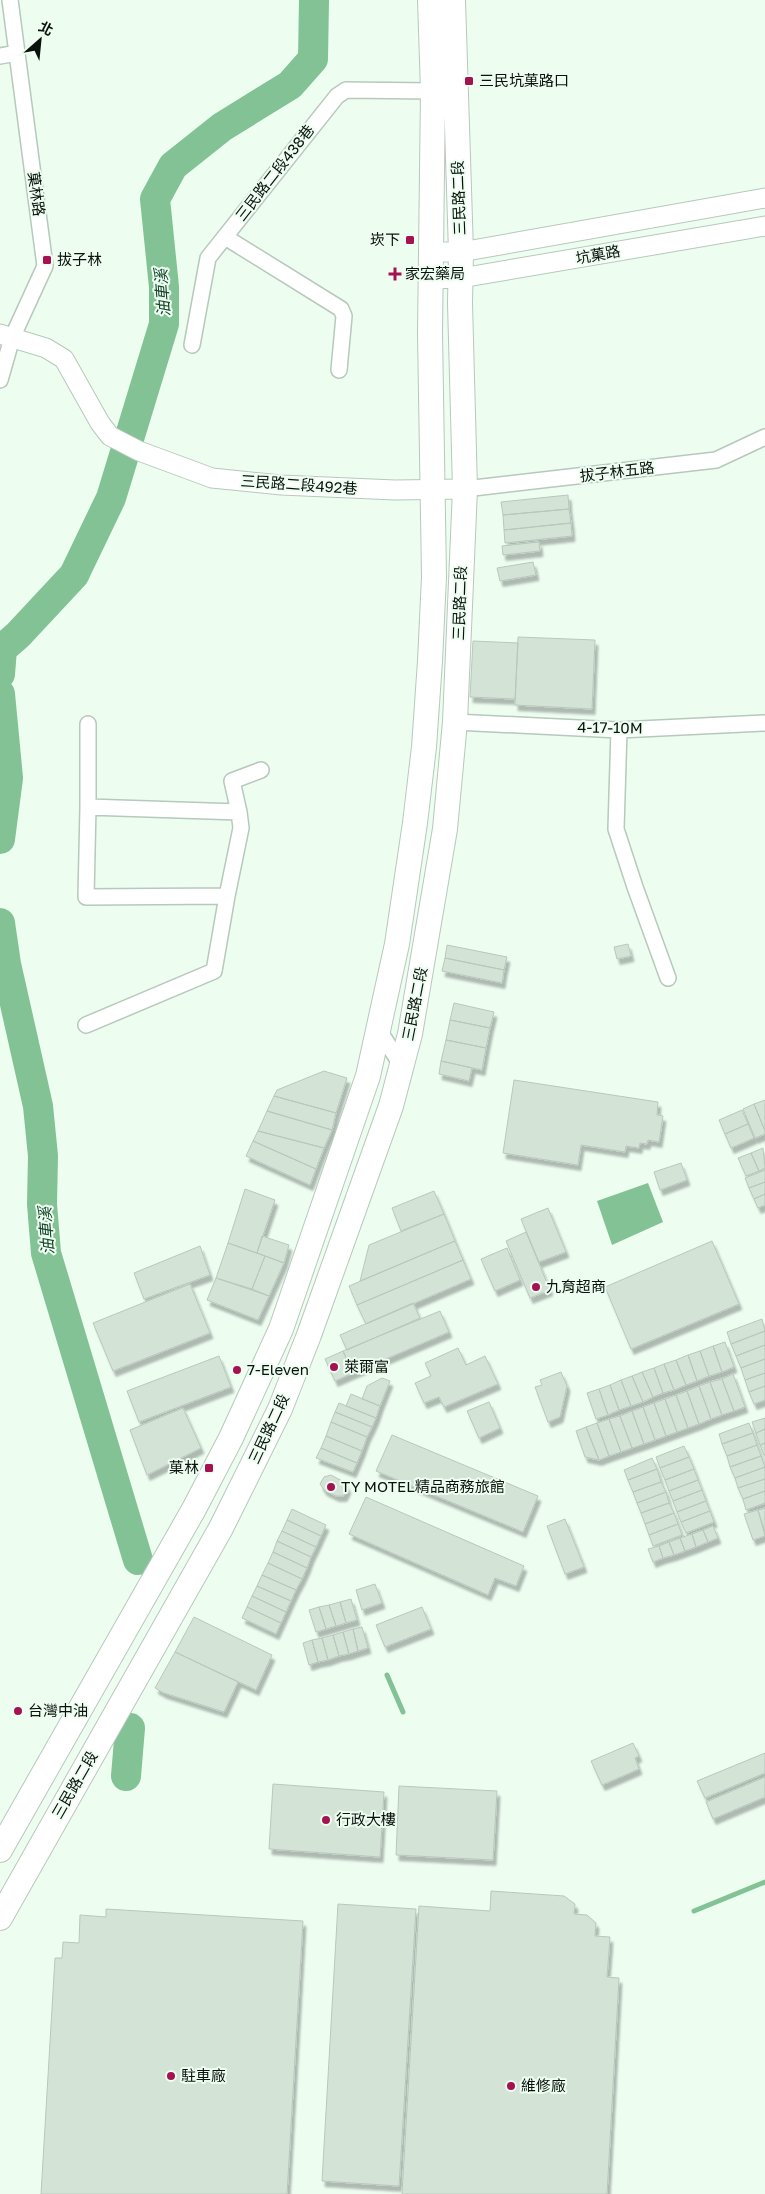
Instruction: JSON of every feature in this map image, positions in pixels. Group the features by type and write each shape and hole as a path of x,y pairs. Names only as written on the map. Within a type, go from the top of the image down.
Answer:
{"main road":[{"name":"三民路二段","path":"0,1850 7,1826 194,1510 235,1429 281,1329 368,1076 397,944 415,823 424,747 434,577 430,333 433,90 430,0"},
{"name":"三民路二段","path":"0,1918 221,1528 280,1409 381,1134 410,1034 445,829 455,722 465,489 460,303 461,252 453,0"}],"street":[{"name":"菓林路","path":"0,380 6,336 45,266 10,0"},
{"path":"0,56 17,54"},
{"name":"三民路二段438巷","path":"192,345 208,258 337,96 346,90 433,90"},
{"name":"坑菓路","path":"432,252 461,252 765,198"},
{"name":"坑菓路","path":"431,279 461,278 765,226"},
{"path":"225,237 341,309 344,316 339,370"},
{"name":"三民路二段492巷","path":"6,336 46,348 64,359 100,423 110,436 139,452 212,478 281,485 434,490 465,489"},
{"name":"拔子林五路","path":"465,489 716,460 765,437"},
{"name":"4-17-10M","path":"455,722 619,730 765,723"},
{"path":"88,724 86,897 227,896"},
{"path":"619,730 616,828 634,887 668,978"},
{"path":"86,1025 214,971 241,828 240,812 232,781 261,770"},
{"path":"88,807 240,812"},
{"path":"378,1029 402,1066"}],"shaded area":[{"path":"648,1183 663,1222 612,1245 597,1201"}],"building":[{"path":"568,495 569,509 503,515 501,502"},
{"path":"569,509 571,523 504,530 503,515"},
{"path":"571,523 572,536 505,543 504,530"},
{"path":"539,542 540,551 503,555 502,546"},
{"path":"533,562 536,575 500,581 497,568"},
{"path":"518,637 595,640 592,709 515,705"},
{"path":"473,641 518,643 515,699 470,697"},
{"path":"628,944 631,956 617,959 614,947"},
{"path":"447,945 507,957 504,970 445,958"},
{"path":"445,958 504,970 502,983 442,971"},
{"path":"454,1003 494,1012 490,1028 450,1020"},
{"path":"450,1020 490,1028 486,1048 446,1040"},
{"path":"446,1040 486,1048 482,1070 441,1061"},
{"path":"441,1061 472,1068 469,1081 439,1074"},
{"path":"324,1071 347,1078 336,1113 274,1096 277,1090"},
{"path":"514,1080 658,1102 657,1115 663,1116 659,1142 648,1140 647,1144 640,1143 639,1148 626,1146 625,1152 581,1145 578,1165 503,1153"},
{"path":"274,1096 336,1113 332,1130 267,1111"},
{"path":"765,1100 765,1131 754,1104"},
{"path":"754,1104 765,1131 765,1134 755,1138 743,1109"},
{"path":"742,1110 748,1124 725,1134 719,1120"},
{"path":"267,1111 332,1130 324,1148 258,1131"},
{"path":"748,1124 754,1138 731,1148 725,1134"},
{"path":"258,1131 324,1148 316,1169 253,1141"},
{"path":"253,1141 316,1169 310,1185 246,1156"},
{"path":"763,1148 765,1168 759,1171 751,1153"},
{"path":"751,1153 759,1171 746,1176 738,1158"},
{"path":"681,1163 687,1180 660,1190 654,1172"},
{"path":"765,1170 765,1182 749,1188 745,1178"},
{"path":"765,1182 765,1194 754,1199 749,1188"},
{"path":"245,1189 275,1200 257,1253 228,1243"},
{"path":"434,1191 444,1214 401,1231 392,1208"},
{"path":"765,1194 765,1205 758,1208 754,1199"},
{"path":"548,1208 566,1252 539,1262 521,1219"},
{"path":"444,1214 455,1241 360,1281 369,1245"},
{"path":"526,1232 550,1290 530,1298 506,1241"},
{"path":"262,1236 289,1245 284,1263 257,1253"},
{"path":"455,1241 463,1260 357,1305 349,1286"},
{"path":"712,1241 739,1304 631,1349 605,1287"},
{"path":"228,1243 265,1256 252,1289 216,1278"},
{"path":"200,1246 210,1275 144,1299 134,1273"},
{"path":"507,1248 520,1280 495,1291 481,1259"},
{"path":"265,1256 284,1263 269,1296 252,1289"},
{"path":"463,1260 471,1279 366,1324 357,1305"},
{"path":"216,1278 269,1296 258,1320 207,1300"},
{"path":"190,1284 210,1333 113,1371 93,1323"},
{"path":"413,1303 420,1318 347,1350 340,1335"},
{"path":"440,1311 449,1332 353,1373 343,1351"},
{"path":"762,1319 765,1331 731,1344 727,1332"},
{"path":"765,1331 765,1345 736,1356 731,1344"},
{"path":"725,1342 734,1367 722,1372 713,1346"},
{"path":"765,1345 765,1359 741,1368 736,1356"},
{"path":"713,1346 722,1372 709,1376 700,1351"},
{"path":"458,1348 466,1365 485,1356 498,1384 444,1407 439,1397 424,1403 415,1383 431,1376 425,1363"},
{"path":"343,1351 353,1373 335,1381 325,1359"},
{"path":"700,1351 709,1376 697,1381 688,1355"},
{"path":"688,1355 697,1381 686,1385 676,1360"},
{"path":"219,1356 231,1387 139,1422 127,1391"},
{"path":"765,1359 765,1373 745,1380 741,1368"},
{"path":"676,1360 686,1385 674,1390 664,1364"},
{"path":"664,1364 674,1390 663,1393 654,1368"},
{"path":"654,1368 663,1393 653,1397 642,1372"},
{"path":"561,1372 567,1386 560,1417 548,1422 535,1387 542,1385 540,1380"},
{"path":"642,1372 653,1397 643,1402 632,1376"},
{"path":"765,1373 765,1386 749,1392 745,1380"},
{"path":"733,1374 745,1407 734,1411 722,1379"},
{"path":"632,1376 643,1402 631,1406 621,1380"},
{"path":"382,1378 390,1381 380,1406 362,1399 367,1386"},
{"path":"722,1379 734,1411 722,1415 710,1382"},
{"path":"621,1380 631,1406 619,1410 610,1385"},
{"path":"710,1382 722,1415 711,1419 699,1386"},
{"path":"610,1385 619,1410 608,1415 599,1389"},
{"path":"699,1386 711,1419 699,1424 687,1391"},
{"path":"765,1386 765,1400 754,1404 749,1392"},
{"path":"599,1389 608,1415 596,1419 587,1393"},
{"path":"687,1391 699,1424 688,1428 676,1395"},
{"path":"351,1394 380,1406 376,1418 346,1406"},
{"path":"676,1395 688,1428 677,1432 665,1399"},
{"path":"665,1399 677,1432 666,1436 654,1403"},
{"path":"489,1402 500,1428 479,1438 467,1411"},
{"path":"339,1403 376,1418 372,1427 335,1412"},
{"path":"654,1403 666,1436 655,1440 643,1407"},
{"path":"643,1407 655,1440 644,1444 632,1411"},
{"path":"183,1408 201,1448 147,1475 130,1430"},
{"path":"632,1411 644,1444 632,1448 620,1416"},
{"path":"335,1412 372,1427 367,1437 331,1422"},
{"path":"620,1416 632,1448 621,1452 609,1419"},
{"path":"765,1418 765,1429 756,1433 752,1422"},
{"path":"609,1419 621,1452 609,1456 597,1423"},
{"path":"331,1422 367,1437 362,1451 326,1436"},
{"path":"597,1423 609,1456 599,1460 586,1427"},
{"path":"749,1423 753,1433 722,1444 719,1434"},
{"path":"586,1427 599,1460 585,1457 576,1431"},
{"path":"765,1429 765,1443 760,1445 756,1433"},
{"path":"753,1433 757,1445 727,1456 722,1444"},
{"path":"392,1435 538,1496 523,1532 376,1471"},
{"path":"326,1436 362,1451 357,1463 321,1448"},
{"path":"765,1443 765,1454 764,1455 760,1445"},
{"path":"757,1445 761,1456 730,1467 727,1456"},
{"path":"684,1446 689,1457 660,1468 656,1457"},
{"path":"321,1448 357,1463 353,1472 316,1458"},
{"path":"761,1456 765,1467 735,1478 730,1467"},
{"path":"689,1457 694,1469 665,1480 660,1468"},
{"path":"652,1458 657,1469 628,1480 624,1470"},
{"path":"765,1467 765,1479 738,1488 735,1478"},
{"path":"657,1469 661,1482 633,1492 628,1480"},
{"path":"694,1469 698,1480 669,1491 665,1480"},
{"path":"331,1475 344,1482 348,1488 344,1496 336,1496 324,1490 320,1484 324,1477"},
{"path":"765,1479 765,1491 743,1499 738,1488"},
{"path":"698,1480 702,1490 673,1501 669,1491"},
{"path":"661,1482 666,1492 637,1503 633,1492"},
{"path":"702,1490 706,1501 677,1512 673,1501"},
{"path":"765,1491 765,1503 746,1510 743,1499"},
{"path":"666,1492 669,1503 641,1513 637,1503"},
{"path":"366,1497 524,1566 516,1586 495,1578 488,1595 349,1534"},
{"path":"706,1501 710,1511 681,1522 677,1512"},
{"path":"669,1503 674,1513 645,1524 641,1513"},
{"path":"765,1508 765,1532 758,1510"},
{"path":"292,1509 326,1525 321,1536 287,1520"},
{"path":"758,1510 765,1536 753,1540 744,1514"},
{"path":"710,1511 714,1522 686,1533 681,1522"},
{"path":"674,1513 678,1524 649,1535 645,1524"},
{"path":"565,1519 584,1567 565,1574 547,1526"},
{"path":"287,1520 321,1536 316,1547 282,1531"},
{"path":"678,1524 682,1535 653,1546 649,1535"},
{"path":"713,1526 718,1538 708,1542 703,1530"},
{"path":"703,1530 708,1542 696,1547 692,1534"},
{"path":"282,1531 316,1547 311,1557 277,1541"},
{"path":"692,1534 696,1547 685,1551 680,1538"},
{"path":"680,1538 685,1551 674,1555 669,1542"},
{"path":"277,1541 311,1557 307,1568 273,1552"},
{"path":"669,1542 674,1555 663,1558 659,1546"},
{"path":"659,1546 663,1558 653,1562 648,1549"},
{"path":"273,1552 307,1568 302,1579 268,1563"},
{"path":"268,1563 302,1579 296,1590 262,1575"},
{"path":"262,1575 296,1590 291,1601 257,1586"},
{"path":"375,1584 382,1603 362,1610 356,1590"},
{"path":"257,1586 291,1601 286,1612 252,1596"},
{"path":"252,1596 286,1612 281,1623 247,1607"},
{"path":"351,1599 357,1620 346,1623 340,1602"},
{"path":"340,1602 346,1623 336,1626 329,1605"},
{"path":"329,1605 336,1626 326,1629 319,1607"},
{"path":"247,1607 281,1623 276,1634 242,1618"},
{"path":"319,1607 326,1629 316,1632 309,1610"},
{"path":"422,1607 431,1629 385,1647 376,1625"},
{"path":"194,1617 272,1655 256,1690 175,1652"},
{"path":"362,1627 368,1648 358,1651 353,1629"},
{"path":"353,1629 358,1651 349,1654 343,1632"},
{"path":"343,1632 349,1654 339,1656 333,1635"},
{"path":"333,1635 339,1656 328,1660 322,1638"},
{"path":"322,1638 328,1660 318,1662 312,1640"},
{"path":"312,1640 318,1662 309,1665 303,1643"},
{"path":"175,1652 238,1682 224,1712 164,1693 155,1688"},
{"path":"633,1743 639,1756 635,1758 639,1769 602,1785 591,1761"},
{"path":"765,1753 765,1773 705,1798 697,1781"},
{"path":"765,1777 765,1797 713,1819 706,1802"},
{"name":"行政大樓","path":"273,1784 384,1792 380,1857 269,1849"},
{"name":"行政大樓","path":"399,1786 497,1791 493,1860 396,1855"},
{"name":"維修廠","path":"491,1891 564,1896 575,1904 574,1914 587,1915 596,1923 595,1936 610,1937 607,1977 619,1978 607,2194 402,2194 419,1906 490,1911"},
{"path":"338,1904 416,1909 399,2186 322,2181"},
{"name":"駐車廠","path":"106,1909 303,1921 287,2194 41,2194 55,1958 62,1958 63,1942 79,1943 80,1915 106,1917"}],"waterway":[{"name":"油車溪","path":"0,674 2,649 18,635 74,575 111,498 164,324 164,287 155,199 173,166 222,127 290,85 313,59 314,0"},
{"name":"油車溪","path":"0,694 8,778 0,839"},
{"name":"油車溪","path":"0,923 6,964 38,1106 43,1156 42,1204 46,1253 138,1560"},
{"path":"387,1675 403,1712"},
{"path":"126,1776 130,1728"},
{"path":"694,1911 765,1882"}],"place":[{"name":"三民坑菓路口","path":"469,81"},
{"name":"崁下","path":"410,240"},
{"name":"拔子林","path":"47,260"},
{"name":"家宏藥局","path":"395,274"},
{"name":"九育超商","path":"536,1287"},
{"name":"萊爾富","path":"334,1367"},
{"name":"7-Eleven","path":"237,1370"},
{"name":"菓林","path":"209,1468"},
{"name":"TY MOTEL精品商務旅館","path":"331,1487"},
{"name":"台灣中油","path":"18,1711"},
{"name":"行政大樓","path":"326,1820"},
{"name":"駐車廠","path":"171,2076"},
{"name":"維修廠","path":"511,2086"}]}
